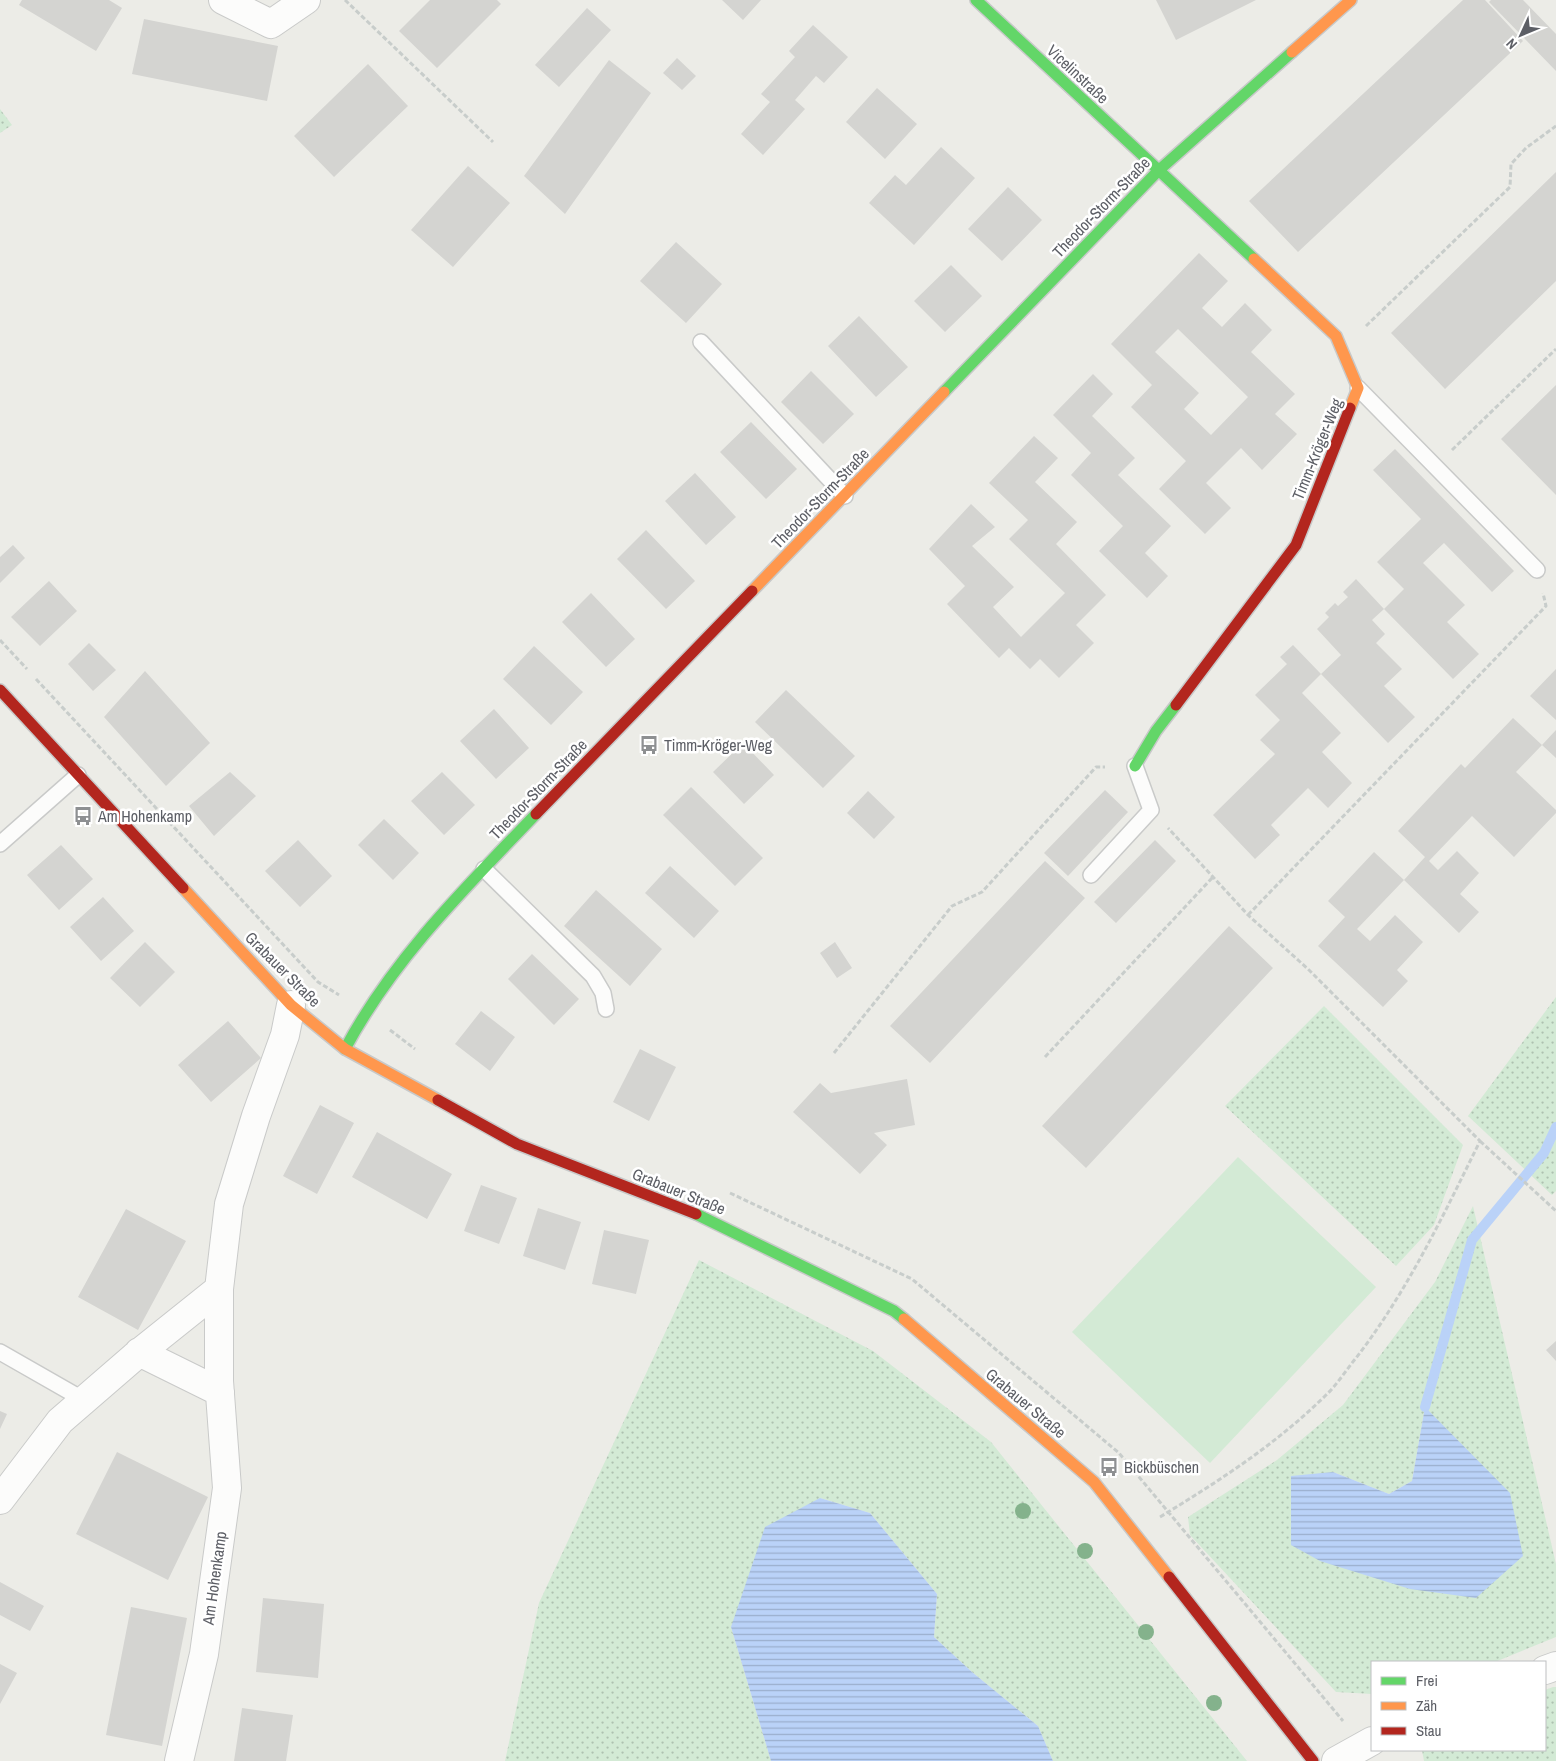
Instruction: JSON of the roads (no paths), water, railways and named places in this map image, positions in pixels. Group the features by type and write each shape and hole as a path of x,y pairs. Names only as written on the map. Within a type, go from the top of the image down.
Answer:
{"street":[{"path":"223,0 271,24 306,0"},
{"name":"Vicelinstraße","path":"976,0 1158,171"},
{"name":"Theodor-Storm-Straße","path":"345,1049 365,1012 441,913 1158,171 1351,0"},
{"name":"Timm-Kröger-Weg","path":"1135,766 1156,731 1296,545 1358,388 1336,336 1158,171"},
{"name":"Grabauer Straße","path":"0,690 291,1005 345,1049 517,1144 703,1217 894,1311 1094,1482 1313,1761"},
{"name":"Am Hohenkamp","path":"179,1761 204,1654 227,1488 220,1392 219,1288 229,1204 256,1116 285,1035 291,1005"},
{"path":"0,1500 60,1421 139,1352 219,1288"},
{"path":"139,1352 220,1392"},
{"path":"1336,1761 1371,1742"}],"lane":[{"path":"701,342 845,496"},
{"path":"1358,388 1537,570"},
{"path":"1091,874 1151,810 1135,766"},
{"path":"0,844 78,776"},
{"path":"484,869 593,976 603,993 606,1009"},
{"path":"0,1352 84,1400"}],"water":[{"path":"1425,1407 1510,1493 1523,1556 1476,1598 1410,1589 1320,1561 1291,1545 1291,1476 1333,1472 1389,1494 1412,1481"},
{"path":"820,1498 870,1513 937,1594 934,1637 972,1672 1038,1726 1053,1761 771,1761 731,1627 765,1527"}],"waterway":[{"path":"1425,1407 1472,1240 1544,1153 1556,1127"}],"place":[{"name":"Timm-Kröger-Weg","path":"649,745"},
{"name":"Am Hohenkamp","path":"83,816"},
{"name":"Bickbüschen","path":"1109,1467"}]}
